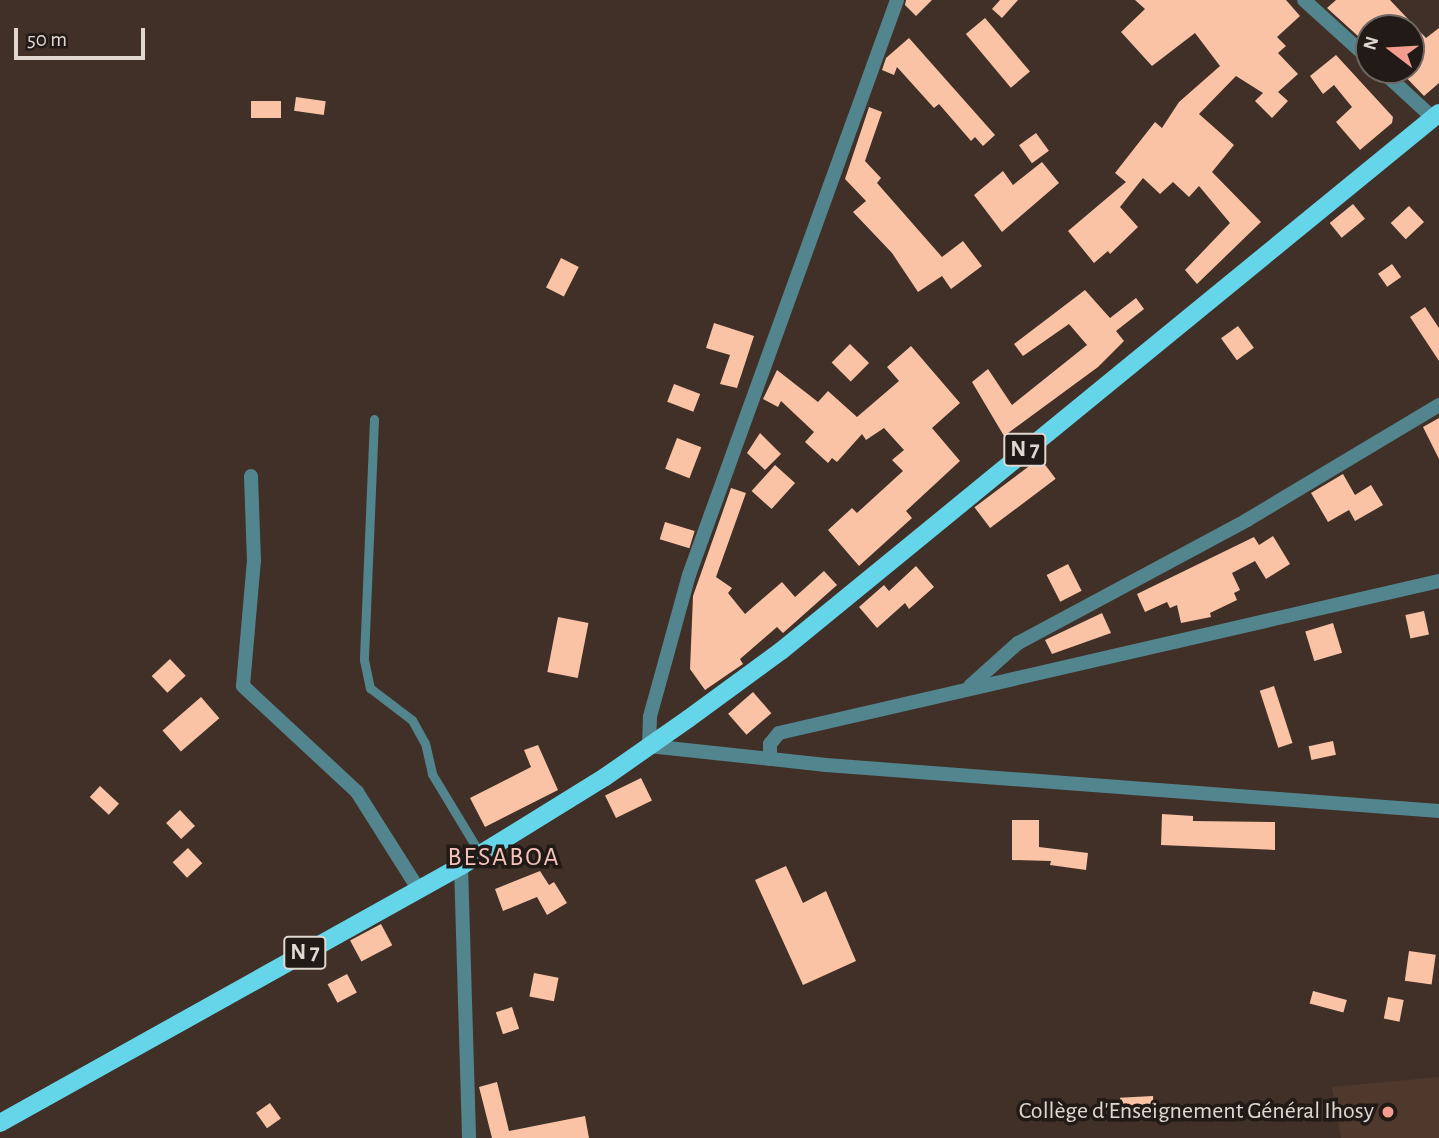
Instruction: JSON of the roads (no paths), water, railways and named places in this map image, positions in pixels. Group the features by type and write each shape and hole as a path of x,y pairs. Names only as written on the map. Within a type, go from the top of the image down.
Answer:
{"main road":[{"name":"N 7","path":"0,1123 461,866 649,746 780,651 1436,115"}],"street":[{"path":"897,0 689,575 650,717 649,746 770,759 1439,811"},
{"path":"1304,0 1355,46"},
{"path":"1398,84 1436,115"},
{"path":"968,687 1018,643 1247,520 1439,405"},
{"path":"251,476 254,560 243,686 357,792 419,890"},
{"path":"770,759 769,744 779,733 968,687 1439,581"},
{"path":"461,866 469,1138"}],"lane":[{"path":"374,419 364,660 370,688 412,720 425,743 432,774 480,852"}],"place":[{"name":"Collège d'Enseignement Général Ihosy","path":"1388,1112"}],"district":[{"name":"BESABOA","path":"504,858"}]}
